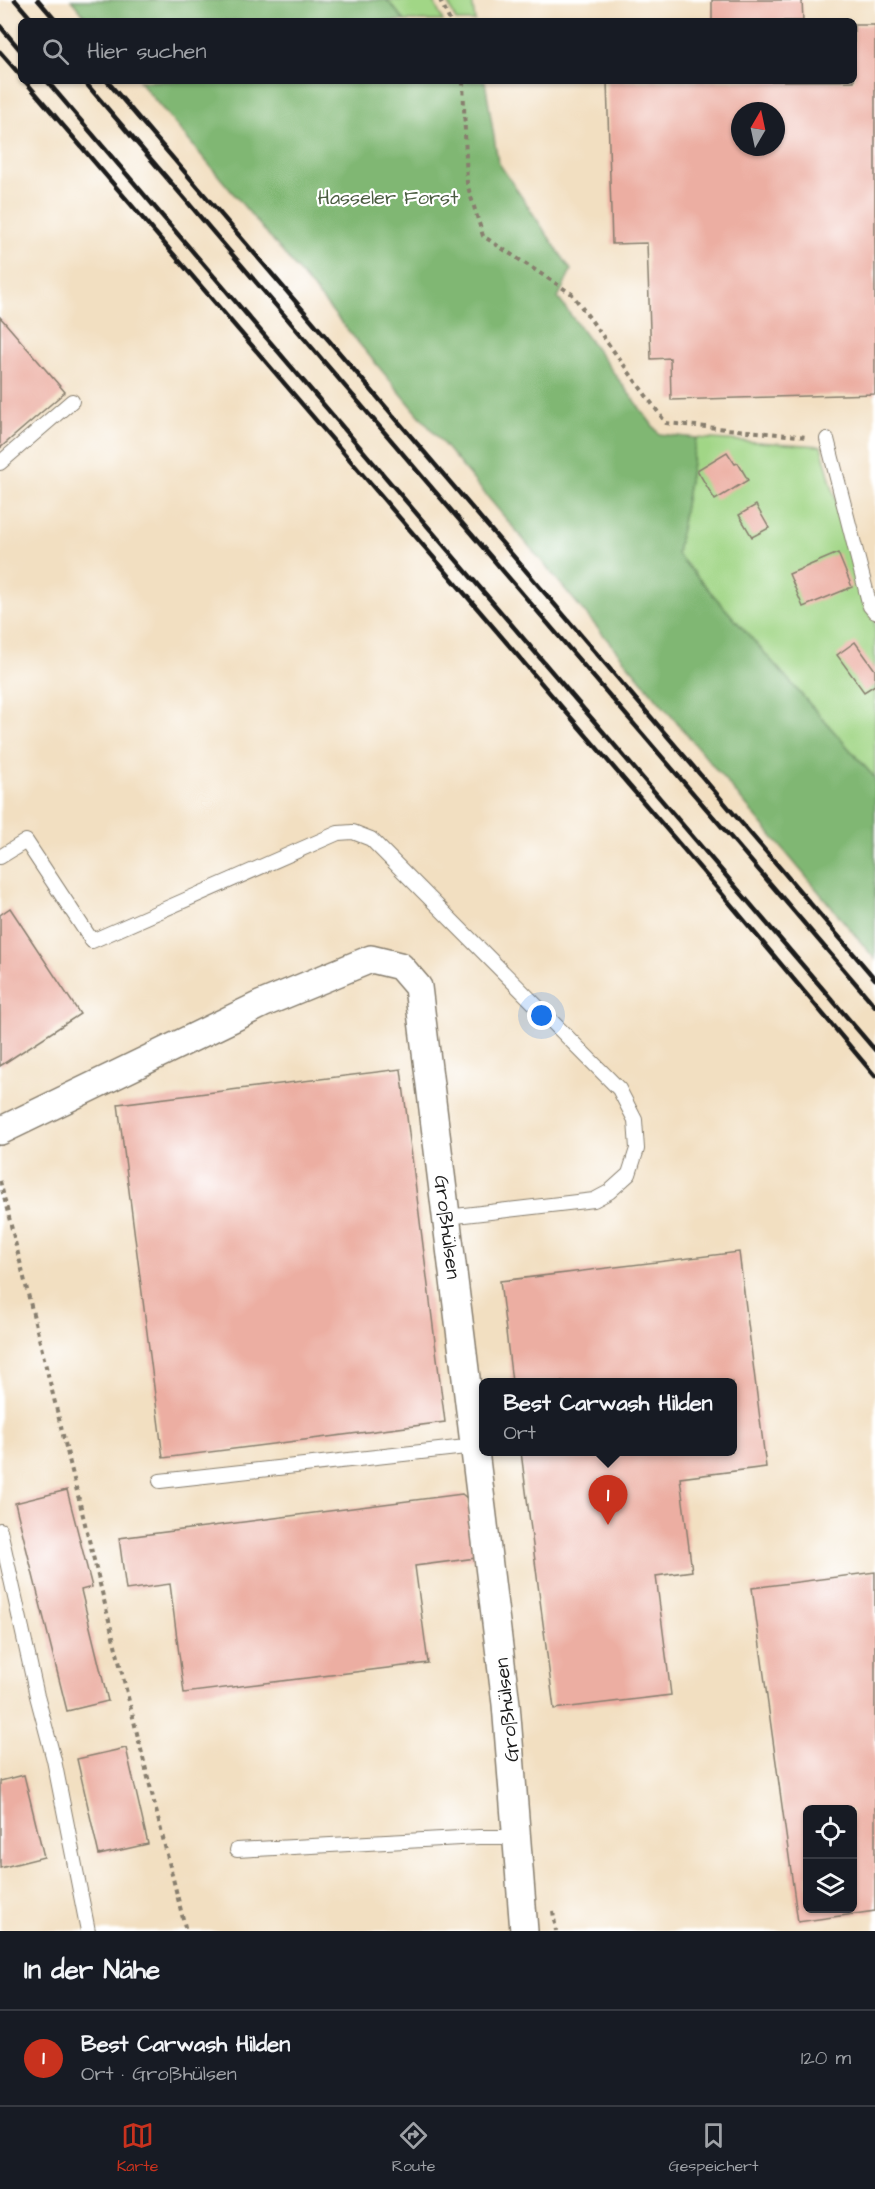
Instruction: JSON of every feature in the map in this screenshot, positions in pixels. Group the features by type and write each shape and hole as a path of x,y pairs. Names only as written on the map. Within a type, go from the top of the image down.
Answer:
{"street":[{"name":"Großhülsen","path":"9,1133 203,1041 262,1004 371,959 400,966 418,987 506,1704 524,1931"}],"lane":[{"path":"0,463 72,401"},
{"path":"827,439 870,606 875,612"},
{"path":"0,857 26,841 92,941 338,833 353,832 371,839 619,1089 635,1120 638,1149 629,1174 609,1192 594,1200 447,1217"},
{"path":"160,1481 475,1446"},
{"path":"0,1530 37,1696 54,1760 88,1931"},
{"path":"237,1850 517,1837"}],"path":[{"path":"440,0 449,18"},
{"path":"463,84 467,184 483,236 572,294 666,423 827,439"},
{"path":"0,1181 186,1931"}],"green space":[{"path":"71,0 387,0 402,18 86,18"},
{"path":"387,0 433,0 442,18 402,18"},
{"path":"447,0 472,0 475,18 455,18"},
{"name":"Hasseler Forst","path":"142,84 485,84 498,162 571,270 558,298 659,434 696,438 677,554 875,778 875,959"},
{"path":"696,438 821,446 865,608 875,620 875,778 677,554"}],"building":[{"path":"712,0 802,0 803,18 712,18"},
{"path":"857,25 875,25 875,394 671,400 670,358 651,359 647,243 612,244 607,84 857,84"},
{"path":"0,317 65,392 0,448"},
{"path":"727,452 735,464 738,463 748,480 715,500 697,470"},
{"path":"756,505 769,528 752,537 739,515"},
{"path":"838,553 852,587 803,607 789,574"},
{"path":"855,642 875,670 875,685 864,692 837,655"},
{"path":"10,908 80,1014 0,1066 0,915"},
{"path":"401,1069 445,1422 163,1458 118,1104"},
{"path":"739,1252 766,1467 680,1478 692,1571 656,1576 671,1695 554,1709 522,1456 737,1456 737,1378 512,1378 500,1281"},
{"path":"67,1490 92,1587 81,1590 108,1701 67,1711 15,1503"},
{"path":"462,1494 468,1499 476,1558 415,1566 428,1663 184,1693 170,1584 126,1590 119,1538"},
{"path":"875,1572 875,1911 798,1922 752,1588"},
{"path":"126,1748 148,1844 99,1855 77,1759"},
{"path":"24,1775 44,1857 0,1868 0,1781"}],"railway":[{"path":"15,0 30,18"},
{"path":"38,0 53,18"},
{"path":"0,26 18,47"},
{"path":"0,52 18,73"},
{"path":"28,84 717,888 875,1076"},
{"path":"50,84 875,1050"},
{"path":"87,84 875,1006"},
{"path":"110,84 875,979"}],"place":[{"name":"Best Carwash Hilden","path":"608,1525"}]}
